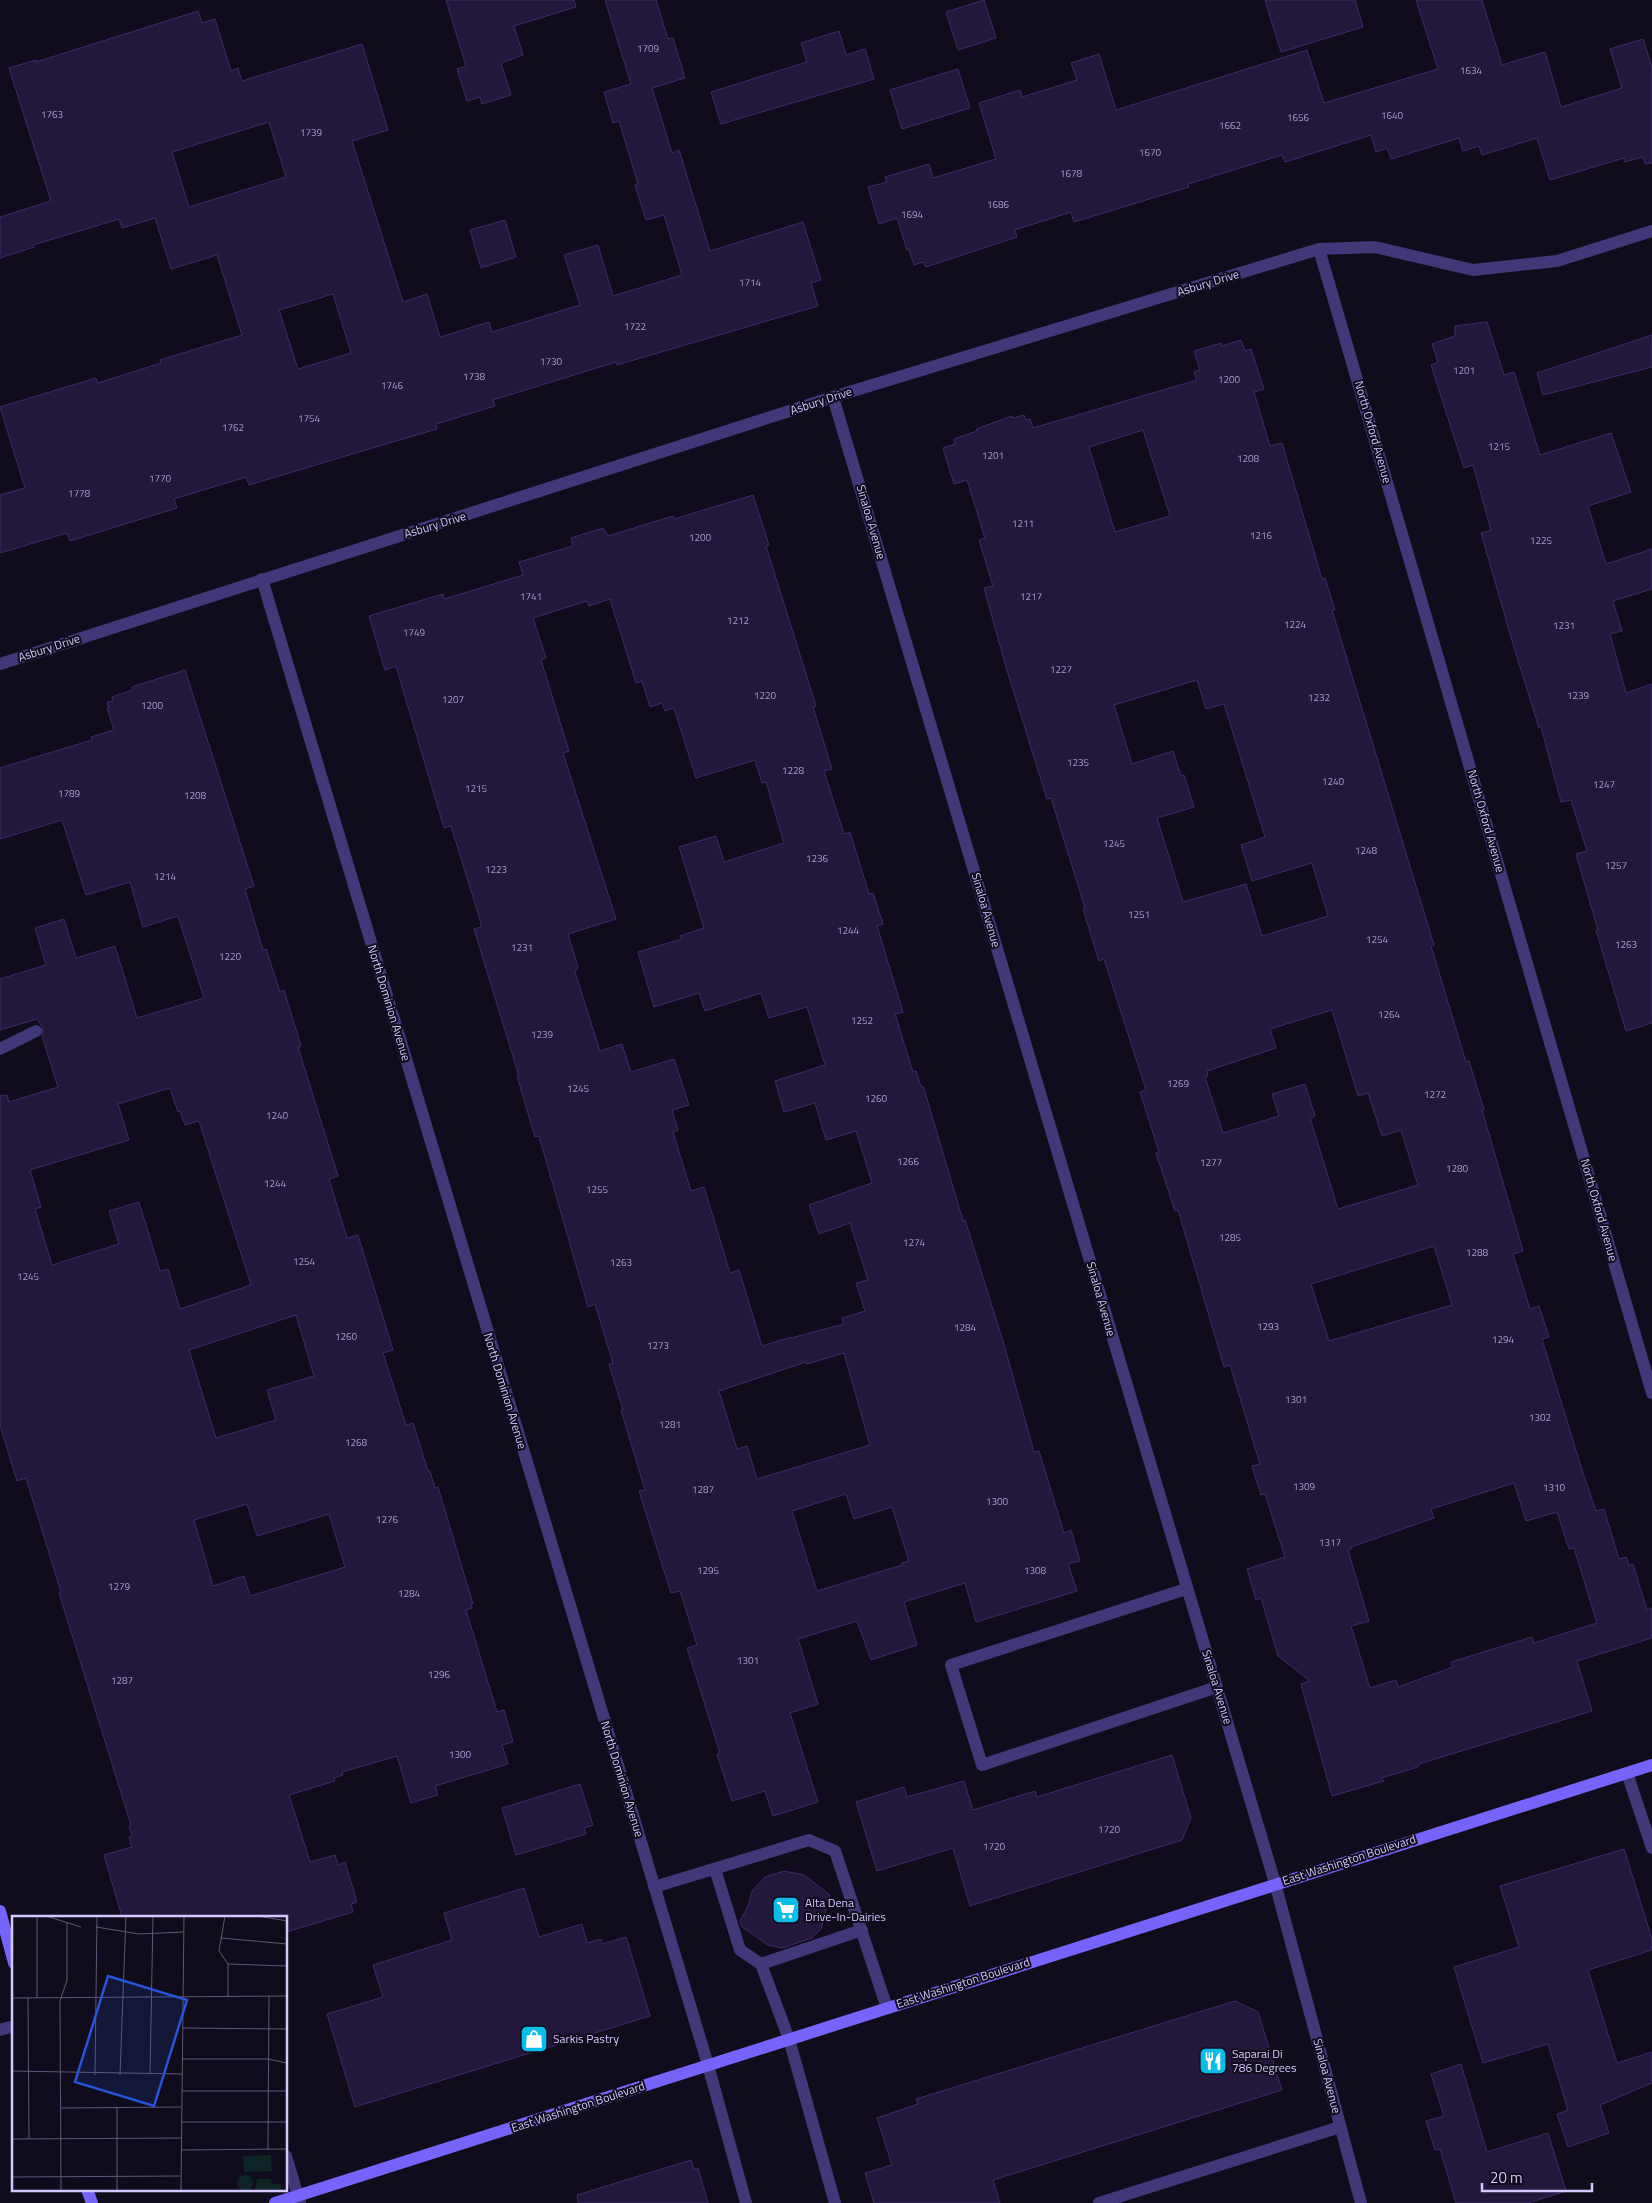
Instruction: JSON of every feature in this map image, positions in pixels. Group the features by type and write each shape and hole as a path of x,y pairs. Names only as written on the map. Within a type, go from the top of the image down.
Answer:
{"main road":[{"name":"East Washington Boulevard","path":"275,2203 299,2200 708,2065 1275,1883 1652,1765"},
{"path":"0,1911 12,1956"},
{"path":"87,2190 92,2203"}],"street":[{"name":"Asbury Drive","path":"0,664 833,397 1319,249 1374,247 1473,270 1557,261 1652,231"},
{"name":"North Oxford Avenue","path":"1319,249 1652,1394"},
{"name":"Sinaloa Avenue","path":"833,397 1186,1589 1218,1687 1275,1883 1361,2203"},
{"name":"North Dominion Avenue","path":"262,579 708,2065 746,2203"},
{"path":"0,1049 36,1031"},
{"path":"1186,1589 951,1665 979,1756 982,1765 1218,1687"},
{"path":"1627,1773 1652,1848"},
{"path":"654,1887 808,1840 835,1851 887,2008"},
{"path":"715,1869 740,1950 761,1964 789,2039 835,2203"},
{"path":"761,1964 862,1930"},
{"path":"1099,2203 1340,2127"},
{"path":"288,2163 299,2200"}],"building":[{"path":"446,0 574,0 576,7 514,26 523,55 501,63 511,95 482,104 480,97 467,101 457,69 466,66"},
{"path":"605,0 656,0 668,39 673,38 685,78 652,88 672,153 679,150 710,251 803,222 821,280 811,283 818,306 617,365 616,362 493,400 495,406 436,424 437,429 249,485 246,477 174,499 177,508 70,541 67,533 0,553 0,495 25,488 0,407 96,378 98,383 161,363 160,360 242,335 217,255 171,269 155,218 122,228 119,219 33,245 34,247 0,258 0,217 51,201 9,68 36,60 36,62 198,11 202,23 215,19 231,71 238,68 242,81 362,44 388,130 352,141 403,302 427,294 440,337 489,322 492,332 580,305 564,255 598,245 613,296 682,275 664,215 646,220 635,185 638,184 619,121 613,123 604,92 631,84","holes":["269,122 286,177 189,207 172,152","333,294 351,353 298,369 279,310"]},
{"path":"984,0 996,38 958,50 946,12"},
{"path":"1265,0 1355,0 1363,27 1281,52"},
{"path":"1416,0 1482,0 1502,65 1545,52 1561,107 1622,88 1610,49 1643,39 1652,67 1652,163 1645,164 1643,157 1625,162 1624,158 1550,180 1537,138 1482,155 1479,146 1463,151 1459,138 1391,159 1387,148 1376,152 1371,135 1285,162 1282,155 1188,184 1189,187 1074,222 1071,212 1015,230 1017,237 926,267 923,262 914,265 897,218 879,224 868,187 887,182 885,177 929,164 933,178 996,159 979,103 1020,90 1022,97 1077,80 1071,63 1099,54 1116,110 1307,50 1324,103 1438,69"},
{"path":"839,31 846,55 865,49 874,79 721,124 711,92 807,62 801,43"},
{"path":"958,69 970,108 902,129 890,90"},
{"path":"505,220 516,257 481,268 470,230"},
{"path":"1487,322 1504,375 1514,372 1540,455 1611,433 1631,492 1588,506 1606,564 1652,549 1652,589 1613,601 1622,631 1610,634 1626,693 1652,684 1652,1023 1626,1031 1576,854 1587,851 1571,800 1561,802 1541,727 1539,728 1481,533 1491,530 1473,465 1464,468 1431,365 1438,362 1432,344 1455,336 1455,326"},
{"path":"1652,335 1652,367 1543,395 1537,373"},
{"path":"1241,340 1245,351 1251,349 1264,389 1254,392 1270,446 1282,443 1322,579 1325,578 1335,610 1332,610 1434,945 1431,946 1466,1062 1469,1061 1484,1110 1482,1110 1523,1251 1513,1254 1530,1309 1539,1306 1549,1337 1542,1339 1596,1511 1604,1509 1619,1559 1626,1557 1629,1565 1633,1564 1647,1610 1652,1608 1652,1638 1577,1661 1592,1711 1419,1764 1418,1767 1381,1778 1384,1781 1332,1796 1301,1684 1310,1681 1278,1656 1261,1598 1256,1600 1247,1569 1285,1557 1265,1494 1261,1495 1252,1466 1260,1464 1230,1365 1224,1367 1178,1210 1175,1211 1156,1153 1159,1152 1140,1092 1146,1090 1104,959 1099,961 1083,909 1085,908 1051,798 1047,799 1006,667 984,588 993,586 979,540 985,538 967,480 954,484 943,448 955,444 954,439 1012,416 1013,418 1024,415 1026,420 1030,419 1033,428 1197,380 1194,372 1200,370 1194,351 1221,343 1222,346","holes":["1143,430 1170,516 1115,532 1089,447","1197,680 1206,709 1224,704 1265,837 1241,845 1252,881 1312,863 1328,916 1262,936 1246,884 1183,902 1157,818 1194,807 1184,775 1181,776 1173,751 1132,764 1114,705","1332,1010 1358,1096 1368,1093 1382,1136 1401,1130 1418,1185 1338,1209 1310,1118 1315,1116 1305,1084 1272,1094 1279,1116 1223,1133 1205,1077 1208,1076 1207,1071 1276,1048 1270,1029","1434,1246 1452,1305 1329,1341 1311,1284","1514,1483 1526,1521 1557,1512 1569,1549 1574,1548 1597,1623 1534,1643 1532,1637 1451,1662 1453,1667 1398,1687 1396,1680 1370,1688 1351,1626 1369,1621 1348,1550 1351,1547 1434,1518 1431,1509"]},
{"path":"753,495 769,545 766,546 816,706 813,707 832,769 824,771 844,834 850,832 869,894 873,893 883,924 877,926 903,1012 895,1014 913,1072 916,1071 921,1087 923,1086 925,1092 963,1221 965,1220 1003,1341 1034,1452 1039,1451 1064,1533 1071,1530 1080,1561 1068,1564 1077,1591 976,1622 965,1583 904,1602 917,1645 871,1660 857,1621 798,1639 818,1704 790,1713 818,1802 773,1816 765,1791 732,1801 717,1754 720,1753 687,1648 697,1645 680,1591 671,1593 639,1491 645,1490 609,1364 613,1363 595,1304 588,1307 539,1136 535,1137 517,1076 519,1076 474,929 481,927 481,923 451,826 444,828 396,666 385,670 369,616 443,594 444,599 523,575 519,562 573,546 571,538 603,528 608,536 673,516 674,519","holes":["610,599 636,683 642,681 650,707 662,703 665,711 674,708 696,778 755,760 762,783 766,782 784,843 724,862 716,836 679,847 704,928 680,936 682,939 638,952 654,1007 699,993 705,1011 761,993 769,1018 807,1007 825,1065 775,1081 784,1112 815,1103 826,1140 856,1131 872,1183 809,1205 819,1234 850,1223 868,1280 856,1283 865,1311 842,1318 844,1324 762,1346 739,1270 730,1273 704,1187 691,1191 673,1132 678,1130 672,1110 689,1105 674,1059 631,1072 622,1044 600,1051 575,972 578,967 568,934 616,919 563,753 569,751 541,660 546,658 533,618 587,601 589,606","844,1353 870,1445 757,1479 747,1446 737,1449 719,1391 806,1362 807,1364","846,1494 854,1519 892,1507 909,1561 902,1563 902,1565 817,1591 792,1511"]},
{"path":"185,670 254,886 245,889 263,950 266,949 280,992 284,990 301,1046 298,1047 338,1176 329,1179 347,1238 358,1235 393,1350 383,1353 406,1425 413,1423 428,1471 430,1471 435,1488 438,1487 473,1604 471,1604 472,1608 466,1610 497,1712 504,1710 513,1742 502,1745 508,1764 435,1786 438,1795 411,1803 397,1756 342,1772 343,1775 334,1778 335,1781 289,1795 310,1862 335,1855 338,1865 345,1862 357,1902 351,1904 353,1912 288,1931 288,1916 122,1916 104,1855 132,1847 129,1837 132,1836 129,1826 131,1825 59,1593 61,1592 26,1478 17,1481 0,1425 0,1096 7,1095 9,1102 58,1087 42,1036 43,1028 37,1019 0,1030 0,979 46,965 35,928 64,919 76,958 115,946 137,1018 204,998 178,916 143,927 130,882 86,895 62,820 0,839 0,768 92,740 91,737 114,730 107,702 113,701 112,697 133,690 132,687","holes":["170,1088 178,1112 180,1111 185,1125 199,1121 251,1285 180,1309 168,1269 160,1271 139,1202 109,1211 119,1244 52,1265 35,1209 41,1207 30,1170 129,1140 118,1104","296,1315 314,1376 267,1390 276,1420 216,1438 189,1350","247,1504 257,1536 329,1514 345,1567 250,1596 244,1576 213,1586 194,1520"]},
{"path":"1172,1755 1191,1818 1182,1840 970,1906 953,1848 877,1871 856,1802 904,1787 907,1797 964,1781 973,1810 1035,1791 1037,1797"},
{"path":"580,1784 593,1825 584,1828 586,1834 516,1855 502,1808"},
{"path":"1624,1849 1652,1939 1652,1950 1588,1970 1617,2063 1652,2052 1652,2083 1600,2105 1609,2133 1568,2147 1557,2114 1568,2110 1548,2044 1483,2063 1454,1967 1519,1947 1500,1886"},
{"path":"784,1871 804,1875 830,1895 821,1929 812,1938 782,1948 768,1945 742,1927 740,1921 748,1906 752,1891 765,1877"},
{"path":"524,1888 539,1937 582,1924 587,1943 601,1939 602,1944 626,1937 650,2016 355,2107 327,2014 383,1997 373,1965 452,1940 444,1913"},
{"path":"1235,2001 1258,2012 1282,2090 993,2180 1000,2203 874,2203 865,2173 892,2165 877,2118 918,2104 916,2099"},
{"path":"1461,2064 1487,2152 1548,2133 1566,2191 1528,2203 1456,2203 1440,2149 1435,2150 1426,2121 1444,2116 1431,2074"},
{"path":"691,2160 694,2169 698,2168 708,2203 578,2203 577,2195"}],"place":[{"name":"Alta Dena Drive-In-Dairies","path":"786,1910"},
{"name":"Sarkis Pastry","path":"534,2039"},
{"name":"Saparai Di 786 Degrees","path":"1213,2061"}]}
